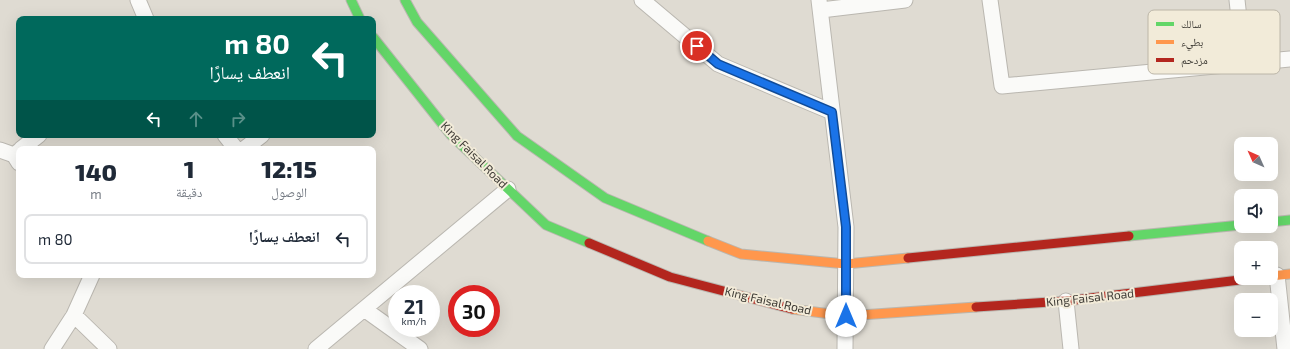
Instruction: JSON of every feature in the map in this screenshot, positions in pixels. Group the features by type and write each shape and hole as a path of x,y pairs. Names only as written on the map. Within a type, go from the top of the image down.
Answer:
{"street":[{"path":"138,0 145,16"},
{"path":"351,0 359,16"},
{"path":"404,0 417,22 517,136 605,198 741,254 846,264 1234,226"},
{"path":"642,0 718,64 832,112"},
{"path":"845,349 846,227 820,5 905,0"},
{"path":"990,0 1002,86 1148,73"},
{"path":"1237,0 1238,10"},
{"name":"King Faisal Road","path":"376,45 451,135 546,225 670,277 793,309 846,316 1066,301 1234,281"},
{"path":"1280,61 1290,60"},
{"path":"25,146 35,138"},
{"path":"227,138 234,146"},
{"path":"248,146 258,138"},
{"path":"316,349 508,189"},
{"path":"1278,221 1290,220"},
{"path":"1279,275 1285,349"},
{"path":"52,349 74,315 91,278"},
{"path":"1066,301 1071,349"},
{"path":"364,309 420,349"},
{"path":"74,315 109,349"}],"traffic: fast":[{"path":"351,0 359,16"},
{"path":"405,0 417,22 517,136 605,198 708,241"},
{"path":"376,41 451,135 546,225 589,243"},
{"path":"1278,221 1290,220"},
{"path":"1129,236 1234,226"}],"traffic: slow":[{"path":"708,241 741,254 846,264 908,258"},
{"path":"1278,275 1290,274"},
{"path":"792,309 846,316 976,307"}],"traffic: jam":[{"path":"908,258 1129,236"},
{"path":"589,243 670,277 792,309"},
{"path":"976,307 1066,301 1234,281"}],"route":[{"path":"697,46 718,64 832,112 846,227 846,316"}]}
